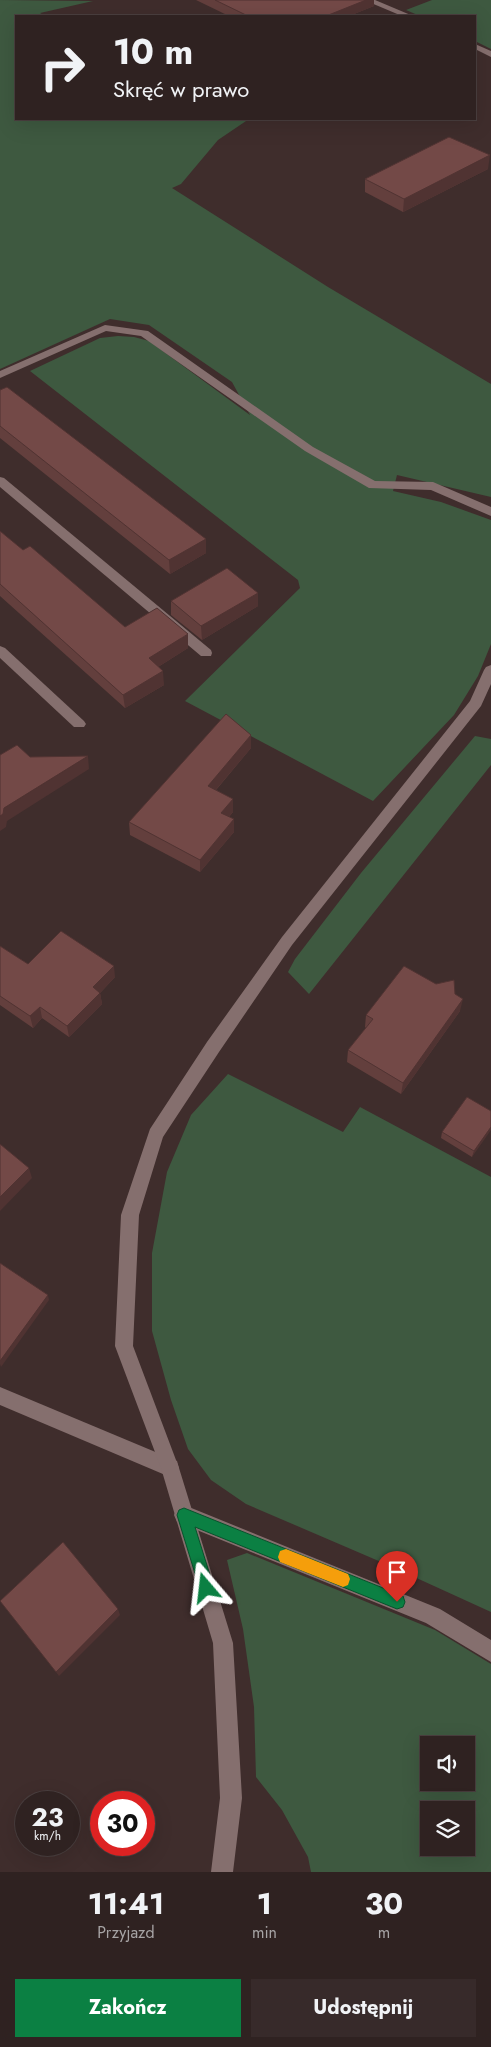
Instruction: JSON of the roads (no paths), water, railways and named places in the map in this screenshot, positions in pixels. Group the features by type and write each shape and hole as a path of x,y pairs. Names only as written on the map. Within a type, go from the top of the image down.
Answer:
{"street":[{"path":"368,0 406,15"},
{"path":"476,46 491,54"},
{"path":"0,375 105,328 144,333 309,449 373,485 433,486 491,512"},
{"path":"0,481 206,653"},
{"path":"0,651 79,724"},
{"path":"222,1872 231,1798 223,1643 170,1468 124,1346 130,1215 156,1134 213,1047 287,941 476,703 491,670"},
{"path":"0,1396 170,1468"},
{"path":"184,1515 433,1616 491,1652"}]}
